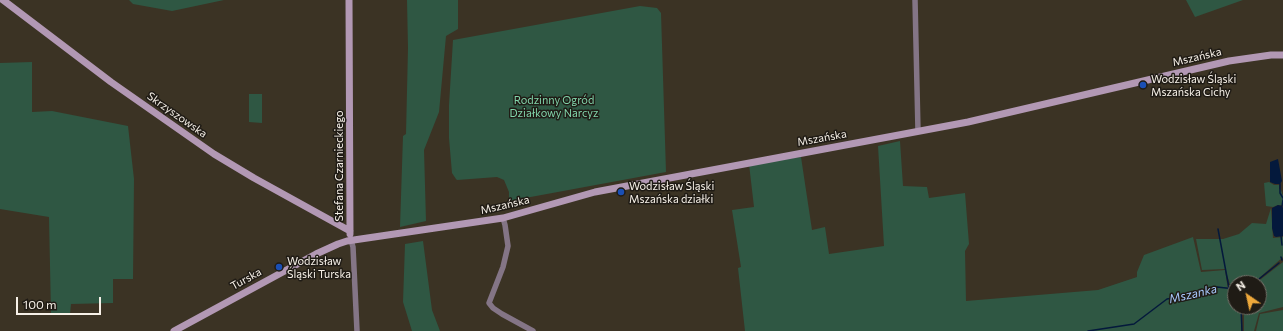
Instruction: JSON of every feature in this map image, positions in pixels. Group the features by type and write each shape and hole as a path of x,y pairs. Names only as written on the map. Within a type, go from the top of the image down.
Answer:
{"street":[{"name":"Skrzyszowska","path":"3,0 111,82 214,154 350,231"},
{"name":"Stefana Czarnieckiego","path":"349,0 350,231 353,246 357,331"},
{"path":"915,0 918,131"},
{"name":"Mszańska","path":"351,240 503,218 595,192 968,122 1229,61 1256,57 1283,56"},
{"path":"503,218 508,246 504,267 489,303 493,308 502,314 533,331"},
{"name":"Turska","path":"174,331 316,254 351,240"}],"green space":[{"path":"129,0 224,0 172,11 133,4"},
{"path":"407,0 458,0 458,29 446,36 439,112 424,150 426,221 400,227 403,136 406,134 408,48"},
{"path":"1186,0 1243,0 1195,17"},
{"name":"Rodzinny Ogród Działkowy Narcyz","path":"640,6 657,8 661,13 666,172 509,201 509,192 504,180 497,177 456,179 452,173 449,138 449,105 453,40"},
{"path":"32,62 32,112 52,111 128,126 134,179 133,279 113,279 113,303 71,304 70,314 51,314 49,217 0,209 0,63"},
{"path":"249,94 262,94 262,123 249,122"},
{"path":"900,141 903,186 927,187 929,198 965,193 969,244 965,251 966,301 1098,290 1137,277 1137,272 1144,255 1193,237 1201,272 1225,270 1227,283 1227,315 1241,315 1241,331 745,331 738,268 741,267 732,210 754,207 749,164 801,157 812,230 825,227 829,254 884,246 878,146"},
{"path":"1269,182 1274,185 1279,185 1279,189 1281,190 1283,196 1283,205 1273,207 1266,206 1264,183"},
{"path":"1271,208 1273,238 1283,237 1283,257 1263,275 1227,275 1225,269 1202,270 1196,239 1223,239 1239,234 1252,223 1266,224"},
{"path":"423,241 432,310 440,331 412,331 403,302 405,244"},
{"path":"1283,262 1283,307 1267,311 1266,275"},
{"path":"1283,310 1283,331 1256,331 1260,315 1267,315 1267,313"},
{"path":"1244,315 1258,315 1254,331 1244,331"}],"water":[{"path":"1278,159 1282,181 1280,184 1275,184 1270,182 1270,162"},
{"path":"1278,205 1282,206 1283,208 1283,236 1276,237 1274,236 1272,228 1272,208"}],"waterway":[{"path":"1280,184 1280,193 1283,198"},
{"path":"1282,206 1283,200"},
{"path":"1218,229 1227,277"},
{"path":"1281,236 1282,245"},
{"name":"Mszanka","path":"1264,275 1279,263"},
{"name":"Mszanka","path":"1088,331 1134,324 1167,299 1185,296 1217,287 1227,288"},
{"path":"1241,315 1242,331"}],"place":[{"name":"Wodzisław Śląski Mszańska Cichy","path":"1143,85"},
{"name":"Wodzisław Śląski Mszańska działki","path":"621,192"},
{"name":"Wodzisław Śląski Turska","path":"279,267"}]}
